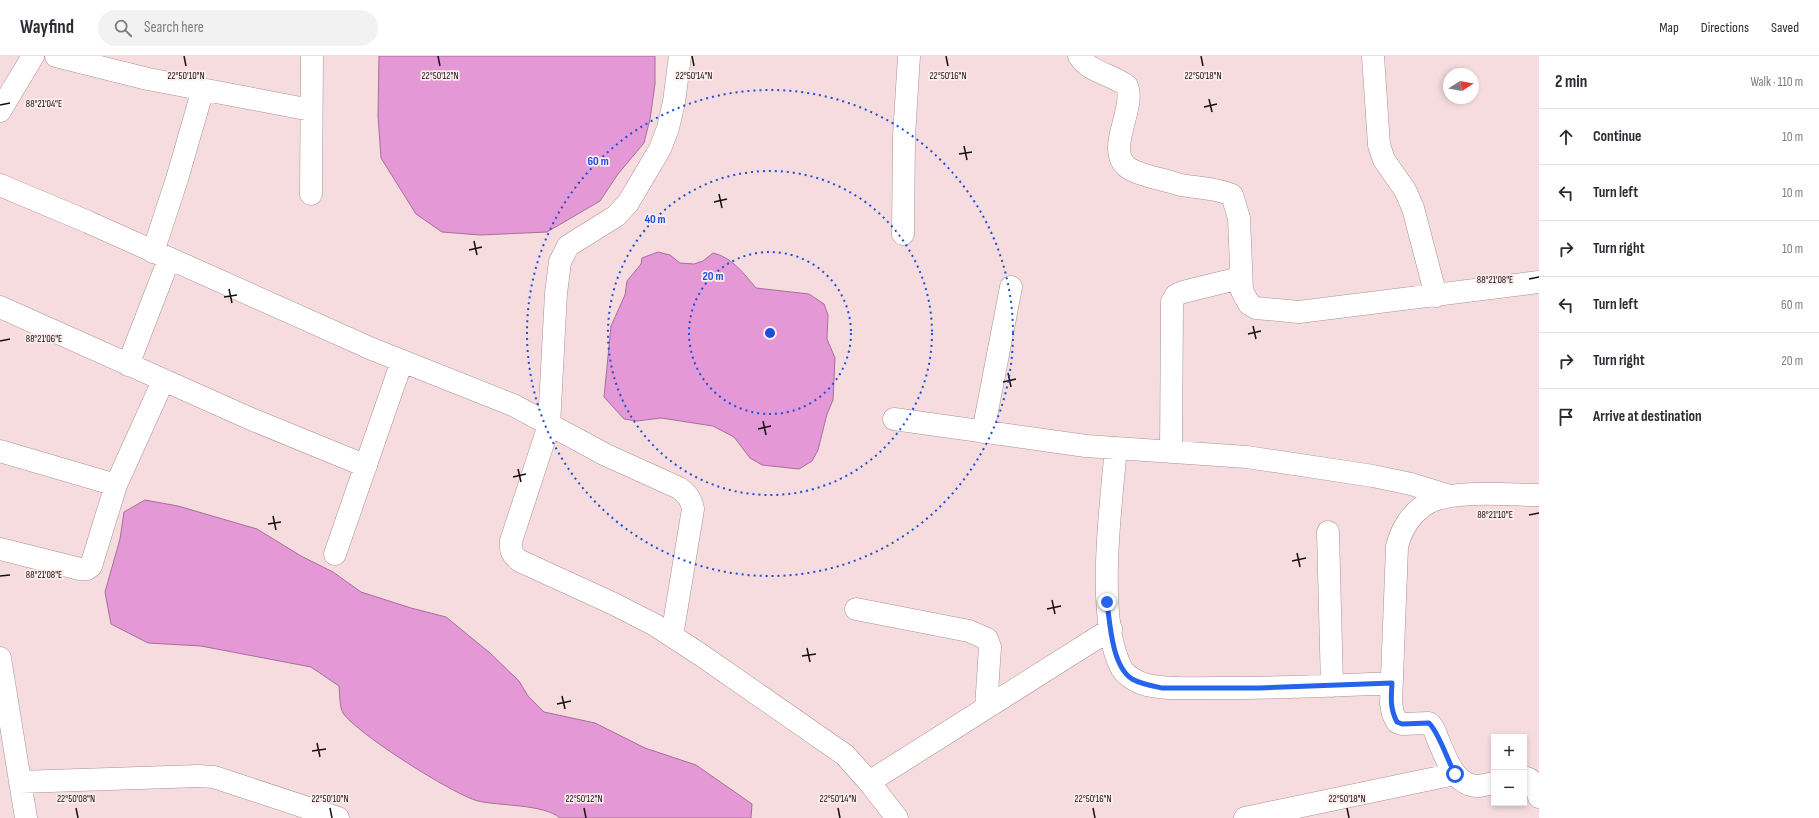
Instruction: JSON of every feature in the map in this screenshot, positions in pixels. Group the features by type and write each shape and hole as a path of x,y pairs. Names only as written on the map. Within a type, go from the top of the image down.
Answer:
{"street":[{"path":"0,111 7,88 33,56"},
{"path":"56,56 107,70 311,110"},
{"path":"311,194 312,56"},
{"path":"680,56 674,102 668,128 660,149 628,203 616,216 568,246 560,262 556,293 549,425 511,541 510,550 513,556 655,625 701,655 845,755 869,782 897,818"},
{"path":"902,234 904,136 909,56"},
{"path":"1079,56 1083,62 1091,68 1118,80 1127,86 1129,96 1119,145 1122,162 1126,167 1139,173 1181,185 1224,191 1232,195 1239,218 1240,278 1242,291 1249,304 1256,308 1279,312 1316,311 1539,282"},
{"path":"1373,56 1378,145 1384,160 1405,190 1413,208 1436,296"},
{"path":"128,365 161,255 177,179 203,89"},
{"path":"0,185 88,222 402,361 513,405 606,456 679,488 691,500 693,509 672,636"},
{"path":"1171,452 1172,302 1176,295 1183,292 1240,278"},
{"path":"983,432 1011,287"},
{"path":"0,307 163,381 366,466"},
{"path":"335,554 402,361"},
{"path":"0,549 80,569 87,569 94,559 116,485 163,381"},
{"path":"894,420 1086,446 1248,457 1373,476 1411,484 1450,496"},
{"path":"1116,448 1109,536 1107,602 1114,646 1123,670 1132,679 1146,685 1162,688 1252,688 1392,683"},
{"path":"0,451 116,485"},
{"path":"1491,784 1478,786 1470,785 1455,774 1447,761 1434,727 1429,723 1402,724 1397,722 1393,714 1391,703 1397,547 1400,533 1410,518 1429,502 1450,496 1465,494 1539,495"},
{"path":"1328,532 1332,686"},
{"path":"856,608 969,631 979,634 987,639 990,647 986,708"},
{"path":"869,782 1111,629"},
{"path":"0,658 26,818"},
{"path":"1245,818 1455,774"},
{"path":"20,782 199,776 214,777 338,818"},
{"path":"1527,778 1531,779 1536,785 1539,797"}],"shaded area":[{"path":"379,56 655,56 655,84 650,119 644,143 618,174 600,201 547,232 480,235 442,232 416,214 381,158 378,116"},
{"path":"658,252 670,255 680,263 694,264 703,261 713,253 720,255 732,262 756,288 809,294 824,304 828,315 827,339 835,358 833,400 827,414 818,450 812,461 799,469 762,465 750,458 734,437 713,426 661,418 637,421 624,419 604,397 611,326 625,295 627,281 641,264 642,258"},
{"path":"145,500 178,506 257,529 301,556 333,572 361,592 411,608 446,617 490,653 519,681 528,696 544,712 595,723 645,748 696,765 752,804 751,818 560,818 553,813 543,810 478,801 449,788 428,776 366,734 343,713 340,703 339,686 311,667 201,646 148,643 111,624 105,592 120,539 124,512"}],"route":[{"path":"1107,602 1114,646 1123,670 1132,679 1146,685 1162,688 1260,688 1392,683 1391,703 1393,714 1397,722 1402,724 1410,724 1425,722 1434,727 1447,761 1455,774"}]}
